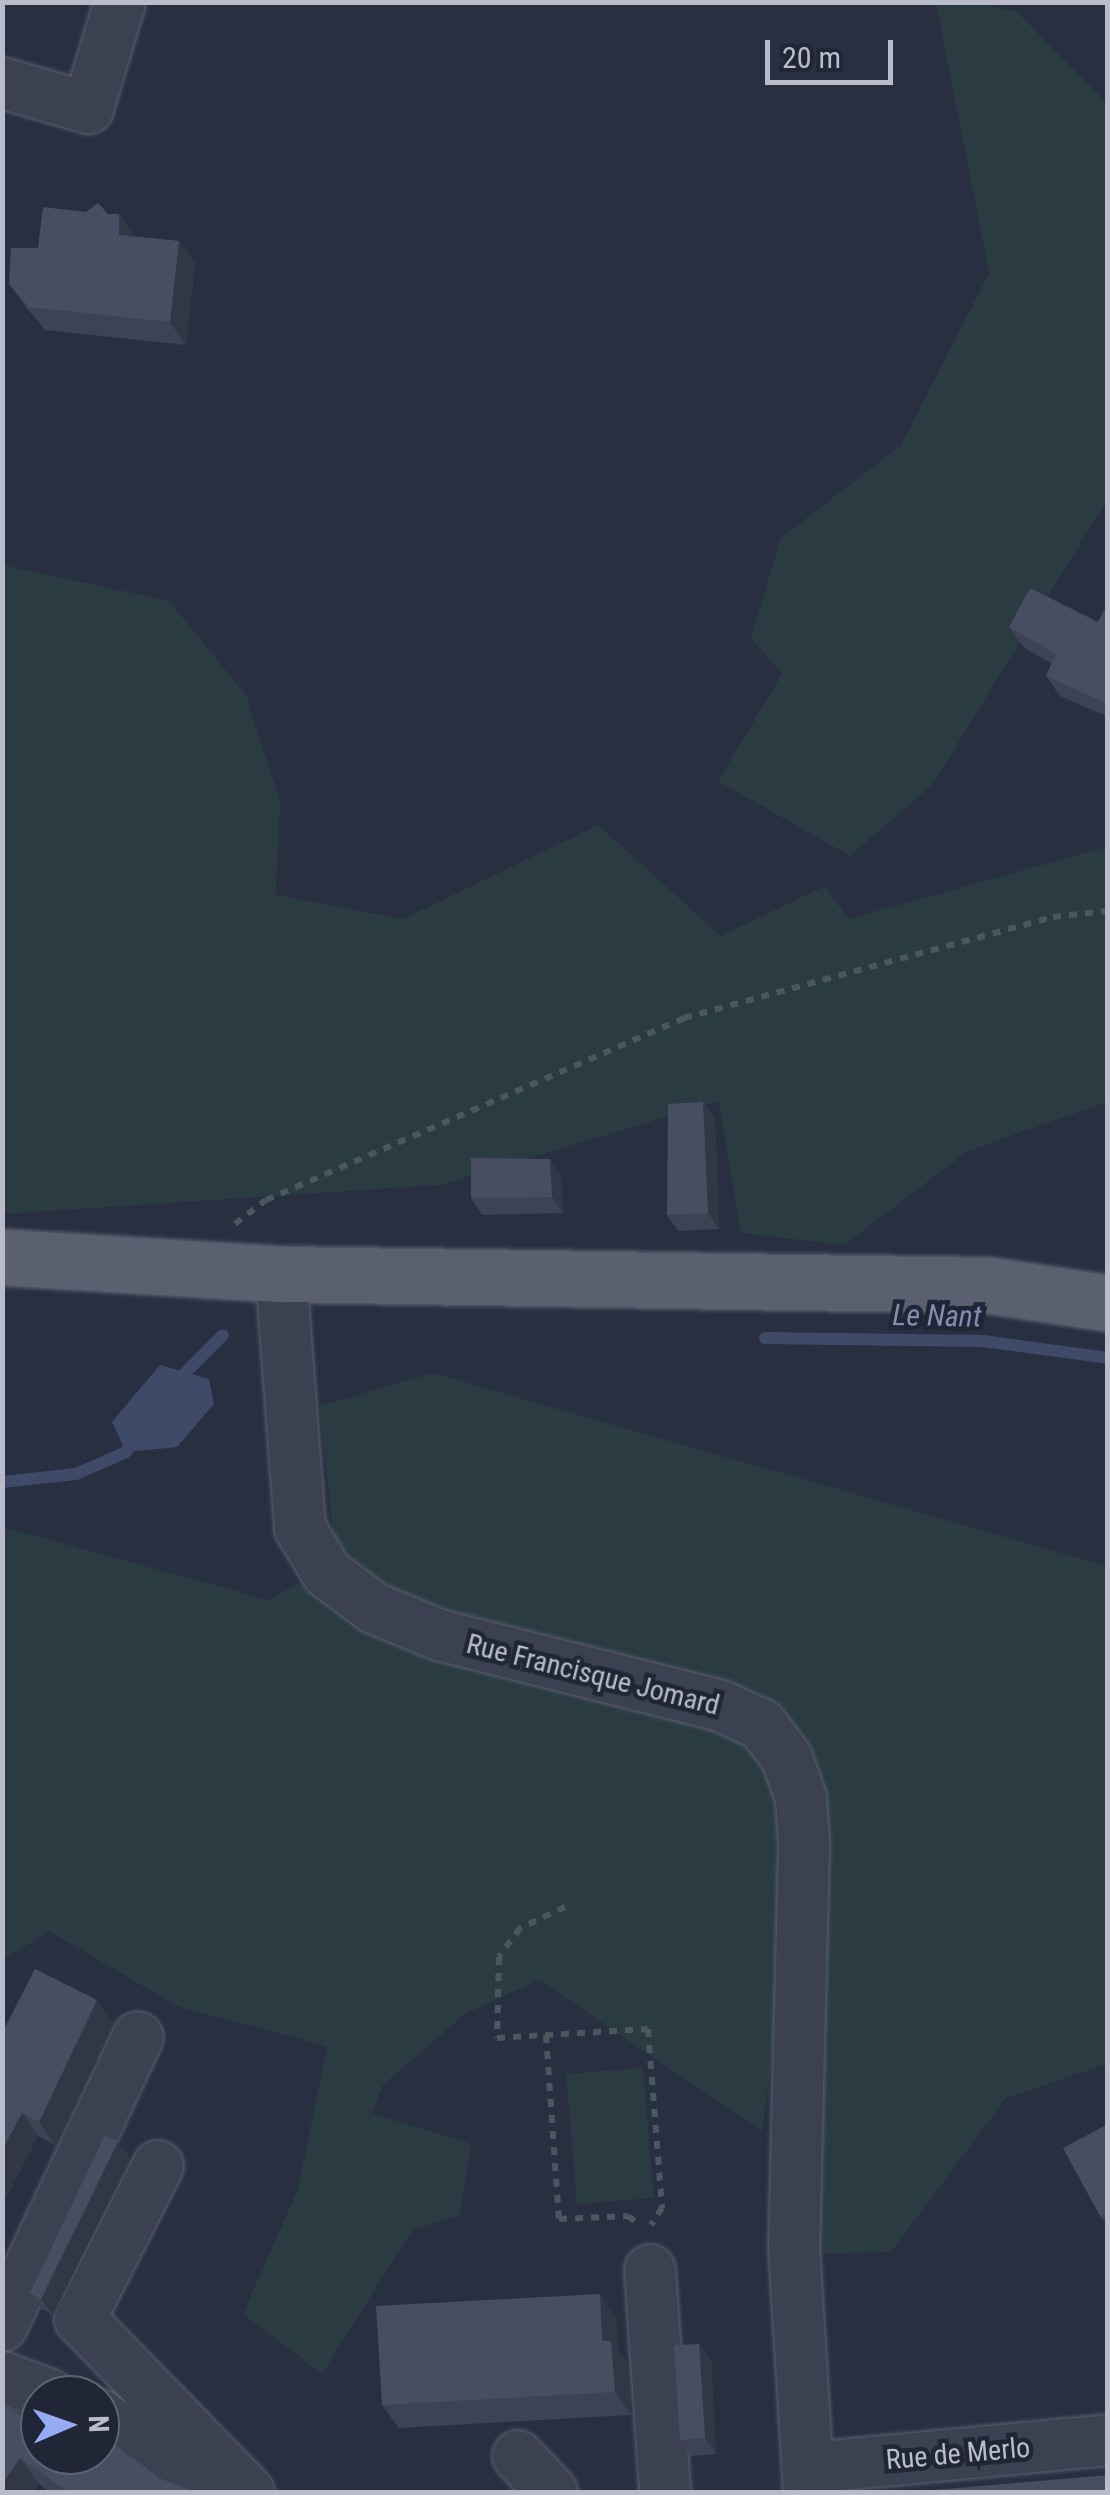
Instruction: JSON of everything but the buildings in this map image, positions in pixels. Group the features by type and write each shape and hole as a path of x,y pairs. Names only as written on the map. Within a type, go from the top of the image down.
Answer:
{"main road":[{"path":"2,1257 281,1274 988,1286 1108,1303"}],"street":[{"path":"2,82 88,108 120,2"},
{"name":"Rue Francisque Jomard","path":"281,1274 300,1528 327,1574 374,1608 440,1635 721,1706 762,1724 787,1758 801,1798 804,1844 794,2247 808,2480"},
{"path":"2,2326 138,2038"},
{"path":"158,2166 80,2318 243,2486"},
{"path":"650,2270 665,2492"},
{"path":"120,2430 196,2482 243,2486"},
{"name":"Rue de Merlo","path":"808,2480 1108,2440"},
{"path":"518,2456 552,2492"}],"path":[{"path":"178,1267 266,1200 684,1018 1053,917 1108,911"},
{"path":"546,2034 560,2219 628,2216 647,2230 662,2208 648,2028 546,2034 497,2038 495,1986 500,1958 520,1928 565,1907"}],"shaded area":[{"path":"936,3 979,3 1017,12 1107,103 1107,500 933,784 850,856 718,781 782,674 751,638 781,538 901,445 989,273"},
{"path":"3,565 169,601 246,695 280,802 276,895 403,919 598,825 721,936 825,886 848,919 1107,847 1107,1102 968,1151 844,1245 741,1233 719,1101 440,1185 3,1214"},
{"path":"432,1373 1107,1566 1107,2064 1006,2098 891,2252 814,2254 820,1799 787,1716 575,1650 744,1742 762,1759 776,1792 782,1837 778,2012 762,2131 539,1980 465,2014 383,2085 372,2113 471,2144 460,2216 413,2229 322,2374 243,2314 298,2189 327,2046 179,2007 49,1931 3,1960 3,1527 269,1600 336,1562 320,1406"},
{"path":"643,2068 654,2198 577,2204 566,2074"}],"water":[{"path":"160,1365 209,1379 214,1404 177,1447 126,1452 112,1422"}],"waterway":[{"name":"Le Nant","path":"174,1384 223,1335"},
{"name":"Le Nant","path":"765,1338 983,1341 1108,1358"},
{"name":"Le Nant","path":"2,1482 76,1474 126,1452 134,1441"}]}
